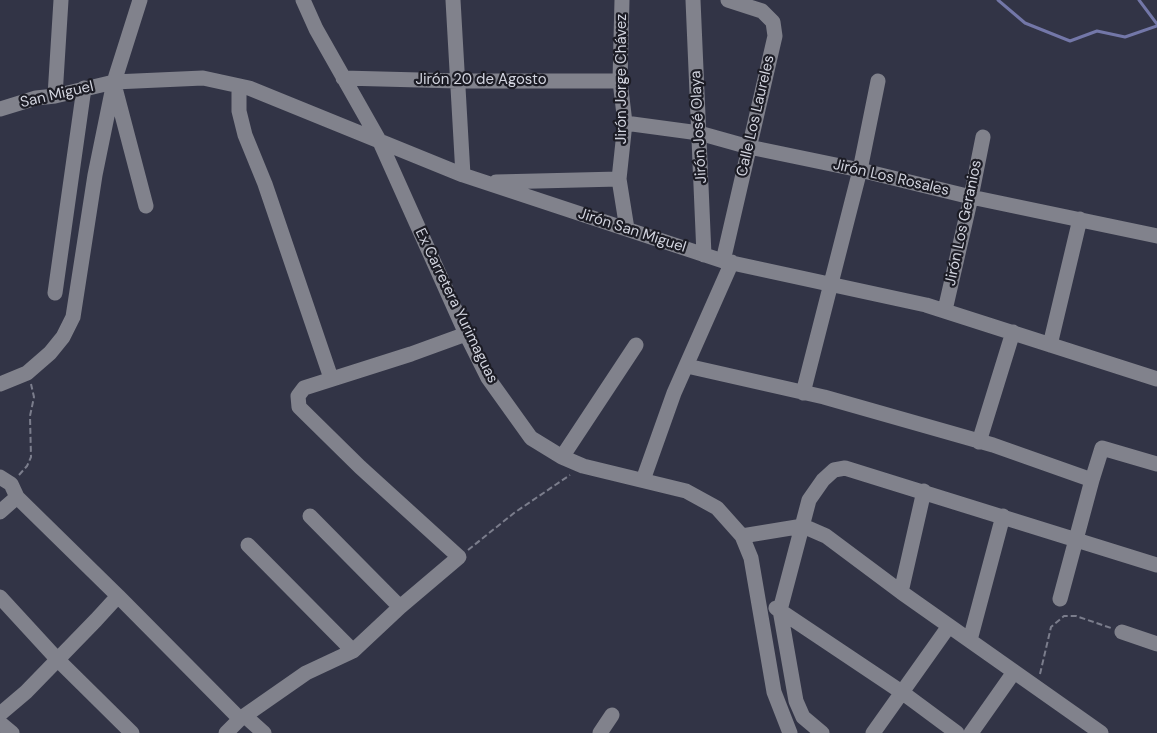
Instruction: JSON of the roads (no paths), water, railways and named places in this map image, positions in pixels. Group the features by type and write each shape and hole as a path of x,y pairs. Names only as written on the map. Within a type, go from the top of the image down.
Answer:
{"street":[{"path":"55,96 61,0"},
{"path":"0,384 27,373 50,353 63,337 73,317 95,175 114,82 140,0"},
{"name":"Ex Carretera Yurimaguas","path":"303,0 343,78 380,142 488,378 531,438 562,457 583,466 686,491 717,508 742,536 751,558 774,692 790,733"},
{"path":"453,0 463,175"},
{"name":"Jirón Jorge Chávez","path":"622,0 620,81 625,123 619,179 627,229"},
{"name":"Jirón José Olaya","path":"693,0 704,255"},
{"name":"Calle Los Laureles","path":"643,480 674,393 687,366 728,261 749,147 775,36 773,22 762,10 728,0"},
{"name":"Jirón San Miguel","path":"114,82 203,78 249,88 463,175 704,255 945,310 1157,379"},
{"name":"Jirón 20 de Agosto","path":"343,78 620,81"},
{"path":"803,393 860,170 878,81"},
{"path":"114,82 146,206"},
{"name":"San Miguel","path":"0,109 36,98 55,96 114,82"},
{"path":"239,86 239,111 245,135 265,184 332,378"},
{"path":"55,293 84,88"},
{"name":"Jirón Los Rosales","path":"625,123 699,133 749,147 860,170 971,197 1157,236"},
{"name":"Jirón Los Geranios","path":"945,310 982,137"},
{"path":"484,182 619,179"},
{"path":"1050,345 1080,219"},
{"path":"979,442 1013,332"},
{"path":"226,733 306,673 353,651 459,557 360,467 299,407 298,396 304,388 466,334"},
{"path":"562,457 636,345"},
{"path":"687,366 803,393 993,445 1092,480"},
{"path":"1060,599 1075,538 1102,448 1157,464"},
{"path":"822,733 803,717 796,701 780,610 809,500 823,480 834,470 845,468 1157,564"},
{"path":"0,513 9,486 243,718 264,733"},
{"path":"901,592 924,491"},
{"path":"310,516 400,608"},
{"path":"970,640 1002,516"},
{"path":"742,536 802,525 826,536 901,592 1101,733"},
{"path":"248,545 353,651"},
{"path":"0,714 26,692 118,596"},
{"path":"0,597 57,659 132,733"},
{"path":"759,601 780,610 903,693 957,733"},
{"path":"873,733 949,626"},
{"path":"1122,632 1157,644"},
{"path":"971,733 1014,672"},
{"path":"600,733 612,715"},
{"path":"0,723 12,733"}],"waterway":[{"path":"998,0 1025,23 1070,41 1097,31 1125,37 1157,26"},
{"path":"1139,0 1157,24"}]}
